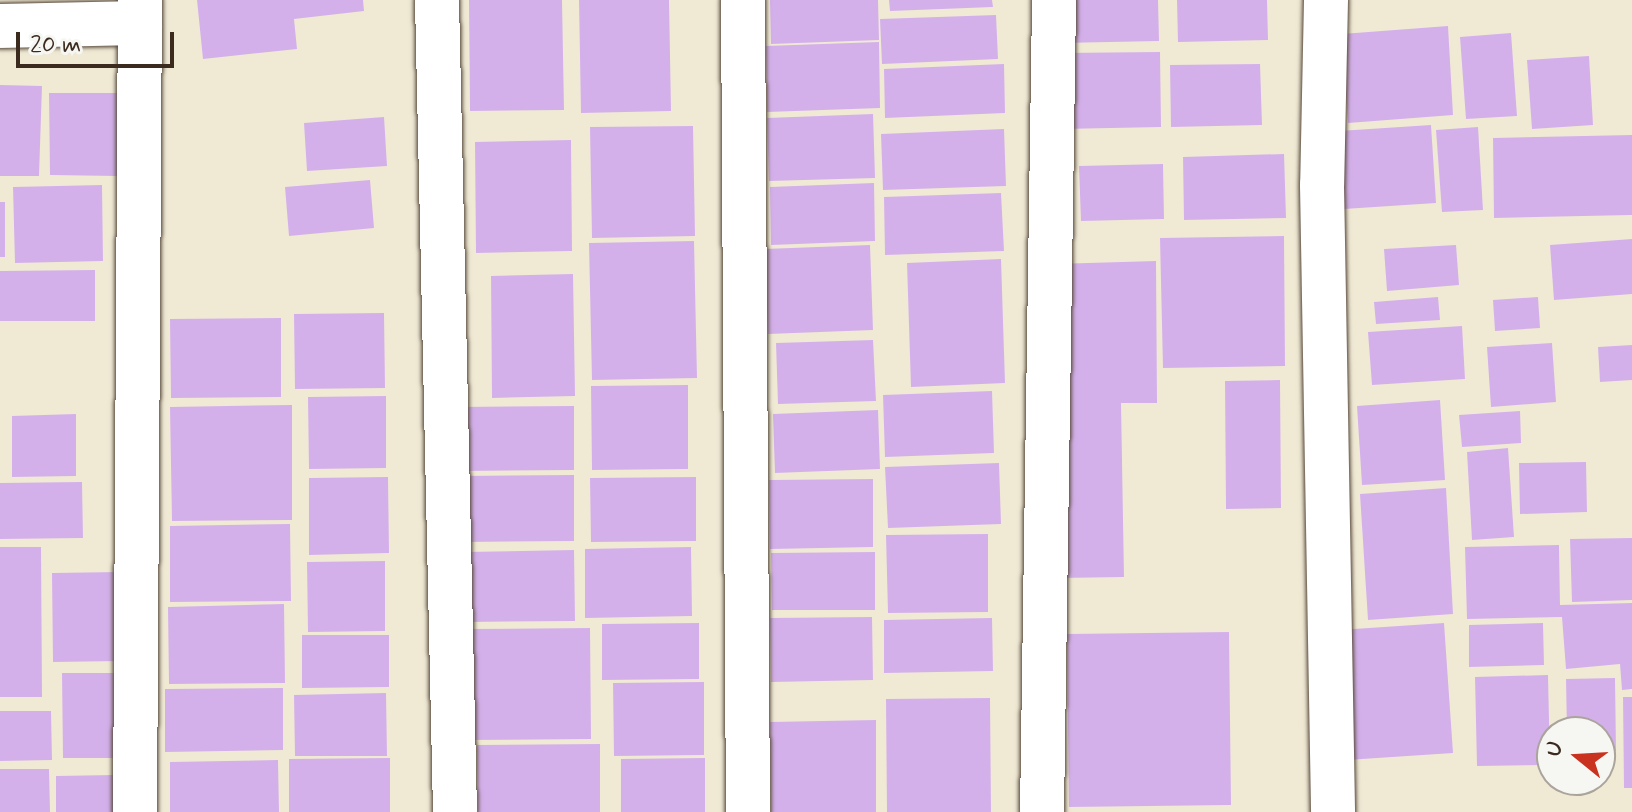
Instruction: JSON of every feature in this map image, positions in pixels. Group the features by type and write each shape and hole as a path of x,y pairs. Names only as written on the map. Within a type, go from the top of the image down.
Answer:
{"street":[{"path":"437,0 455,812"},
{"path":"743,0 748,812"},
{"path":"1042,812 1054,0"},
{"path":"1326,0 1322,185 1333,812"},
{"path":"0,26 140,12 135,812"}],"building":[{"path":"197,0 363,0 364,11 294,19 297,49 203,59"},
{"path":"469,0 562,0 564,110 470,111"},
{"path":"579,0 669,0 671,111 581,113"},
{"path":"770,0 878,0 879,40 771,44"},
{"path":"889,0 992,0 993,7 890,11"},
{"path":"1060,0 1158,0 1159,41 1061,43"},
{"path":"1177,0 1267,0 1268,40 1178,42"},
{"path":"996,15 998,59 882,64 880,19"},
{"path":"1448,26 1453,115 1348,123 1342,34"},
{"path":"1511,33 1517,116 1466,119 1460,37"},
{"path":"879,42 880,108 767,112 766,46"},
{"path":"1160,52 1161,127 1061,129 1060,53"},
{"path":"1589,56 1593,125 1532,129 1527,60"},
{"path":"1004,64 1005,113 885,118 884,69"},
{"path":"1260,64 1262,125 1171,127 1170,65"},
{"path":"0,85 42,86 39,176 0,176"},
{"path":"49,93 117,93 117,176 50,175"},
{"path":"873,114 875,178 769,181 767,118"},
{"path":"384,117 387,166 307,171 304,123"},
{"path":"1431,125 1436,203 1344,209 1339,131"},
{"path":"693,126 695,236 592,238 590,127"},
{"path":"1478,127 1483,210 1442,212 1436,130"},
{"path":"1004,129 1006,186 883,190 881,134"},
{"path":"1632,135 1632,215 1494,218 1493,138"},
{"path":"571,140 572,251 476,253 475,142"},
{"path":"1284,154 1286,218 1184,220 1183,157"},
{"path":"1163,164 1164,219 1081,221 1079,166"},
{"path":"370,180 374,228 289,236 285,187"},
{"path":"874,183 875,241 771,245 770,187"},
{"path":"102,185 103,261 15,263 13,187"},
{"path":"1001,193 1004,251 885,255 884,197"},
{"path":"0,202 5,202 5,257 0,257"},
{"path":"1284,236 1285,366 1163,368 1160,238"},
{"path":"1632,239 1632,294 1554,300 1550,245"},
{"path":"694,241 697,378 592,380 589,243"},
{"path":"870,245 873,330 768,334 765,249"},
{"path":"1456,245 1459,285 1387,291 1384,249"},
{"path":"1001,259 1005,383 911,387 907,263"},
{"path":"1156,261 1157,403 1121,403 1124,577 1059,578 1054,264"},
{"path":"95,270 95,321 0,321 0,271"},
{"path":"573,274 575,396 492,398 491,276"},
{"path":"1438,297 1440,320 1376,324 1374,302"},
{"path":"1538,297 1540,328 1495,331 1493,300"},
{"path":"384,313 385,388 295,389 294,314"},
{"path":"281,318 281,397 171,398 170,319"},
{"path":"1462,326 1465,379 1372,385 1368,332"},
{"path":"873,340 876,401 778,404 776,343"},
{"path":"1552,343 1556,402 1491,407 1487,347"},
{"path":"1632,345 1632,380 1600,382 1598,347"},
{"path":"1280,380 1281,508 1226,509 1225,381"},
{"path":"688,385 688,469 592,470 591,386"},
{"path":"992,391 994,453 885,457 883,395"},
{"path":"386,396 386,468 309,469 308,397"},
{"path":"1440,400 1445,480 1362,485 1357,406"},
{"path":"292,405 292,520 172,521 170,407"},
{"path":"574,406 574,470 458,471 458,407"},
{"path":"878,410 880,469 775,473 773,414"},
{"path":"1520,411 1521,443 1462,447 1459,415"},
{"path":"76,414 76,476 12,477 12,416"},
{"path":"1508,448 1514,537 1472,540 1467,452"},
{"path":"1586,462 1587,512 1520,514 1519,463"},
{"path":"999,463 1001,524 888,528 885,467"},
{"path":"574,475 574,541 463,542 462,476"},
{"path":"388,477 389,553 309,555 309,478"},
{"path":"696,477 696,541 591,542 590,478"},
{"path":"873,479 873,547 770,549 769,480"},
{"path":"82,482 83,538 0,539 0,483"},
{"path":"1446,488 1453,614 1368,620 1360,494"},
{"path":"290,524 291,601 170,602 170,526"},
{"path":"988,534 988,612 888,613 886,535"},
{"path":"1632,538 1632,600 1572,602 1570,539"},
{"path":"1559,545 1560,605 1632,603 1632,689 1622,690 1620,664 1566,669 1562,617 1467,619 1465,547"},
{"path":"0,547 41,547 42,697 0,697"},
{"path":"691,547 692,616 585,618 585,549"},
{"path":"574,550 575,621 464,622 463,552"},
{"path":"875,552 875,610 772,610 771,553"},
{"path":"385,561 385,631 308,632 307,562"},
{"path":"120,572 121,661 53,662 52,573"},
{"path":"284,604 285,683 169,684 168,607"},
{"path":"872,617 873,680 771,682 770,618"},
{"path":"992,618 993,671 884,673 884,620"},
{"path":"699,623 699,679 602,680 602,624"},
{"path":"1444,623 1453,753 1347,760 1339,630"},
{"path":"1543,623 1544,665 1469,667 1469,625"},
{"path":"590,628 591,739 465,740 464,629"},
{"path":"1229,632 1231,805 1069,807 1067,634"},
{"path":"302,635 389,635 389,687 302,688"},
{"path":"62,673 118,673 118,758 63,758"},
{"path":"1548,675 1549,716 1536,716 1536,765 1477,766 1475,677"},
{"path":"1615,678 1616,716 1567,716 1566,679"},
{"path":"704,682 704,755 614,756 613,683"},
{"path":"283,688 283,750 165,752 165,689"},
{"path":"386,693 387,756 295,756 294,695"},
{"path":"1623,697 1632,697 1632,788 1624,788"},
{"path":"990,698 991,812 887,812 886,699"},
{"path":"0,711 51,711 52,760 0,761"},
{"path":"876,720 876,812 771,812 770,722"},
{"path":"600,744 600,812 478,812 477,745"},
{"path":"390,758 390,812 289,812 289,759"},
{"path":"705,758 705,812 621,812 621,759"},
{"path":"278,760 279,812 170,812 170,762"},
{"path":"0,769 49,769 50,812 0,812"},
{"path":"113,775 114,812 56,812 56,776"}]}
